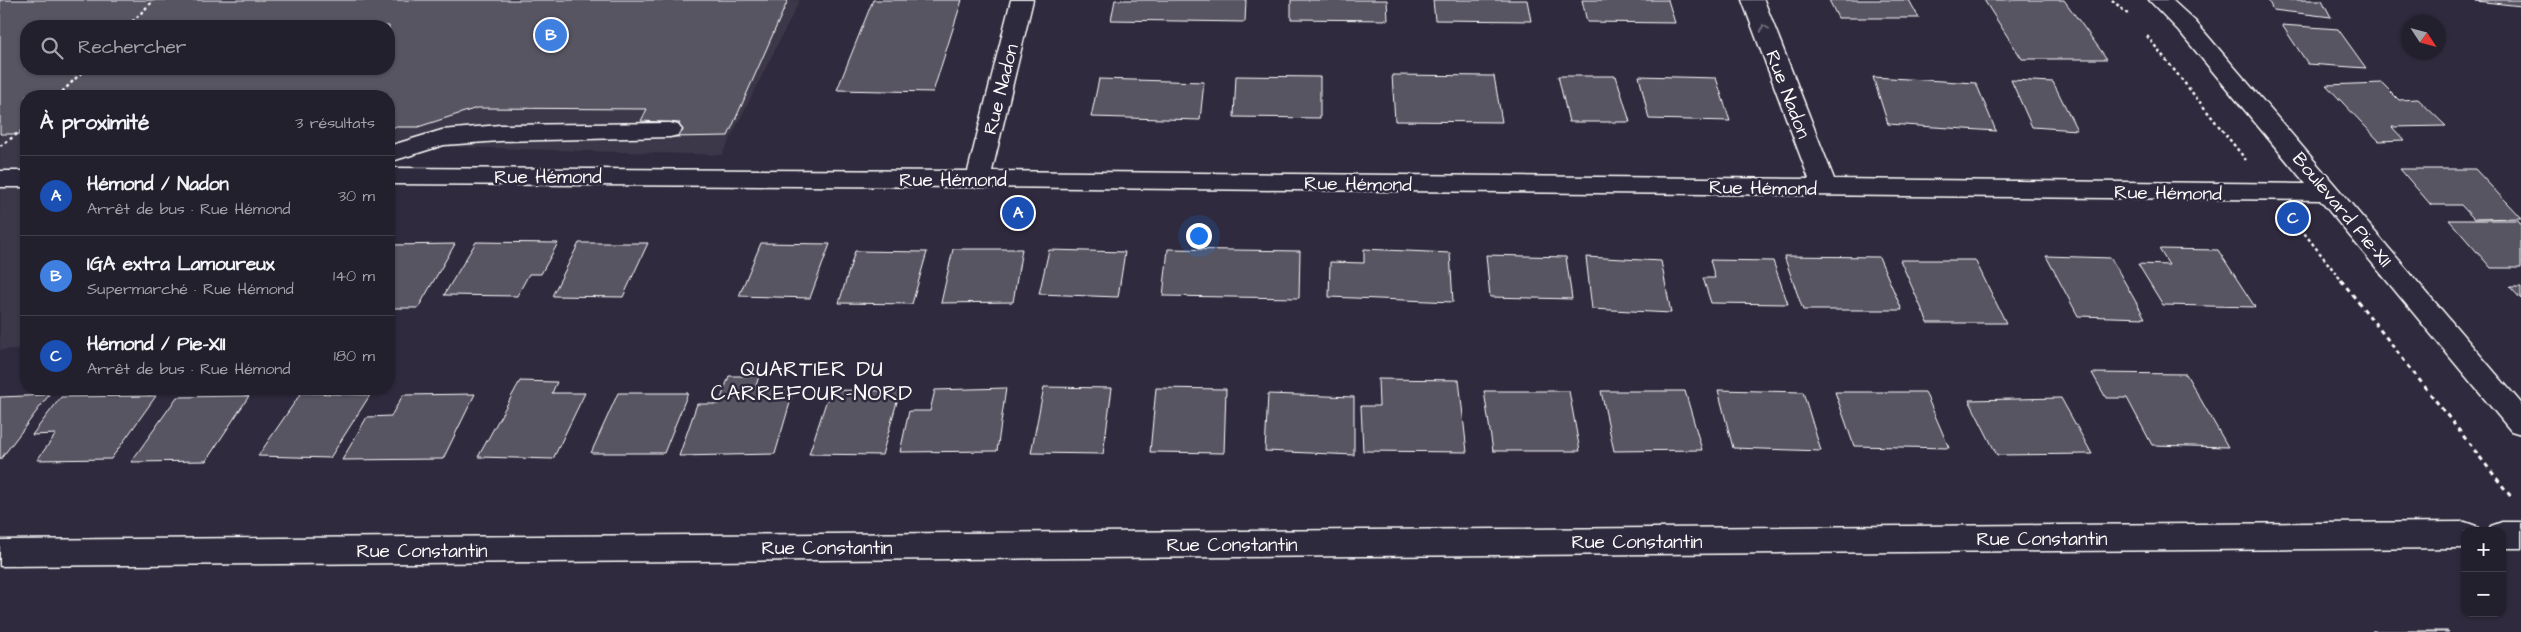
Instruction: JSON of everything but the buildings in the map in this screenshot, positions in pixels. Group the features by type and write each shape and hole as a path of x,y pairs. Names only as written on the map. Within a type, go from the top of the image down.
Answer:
{"street":[{"name":"Rue Nadon","path":"978,179 1022,0"},
{"name":"Rue Nadon","path":"1753,0 1825,188"},
{"name":"Boulevard Pie-XII","path":"2160,0 2187,26 2521,423"},
{"path":"395,152 442,138 461,136 500,133 670,130"},
{"name":"Rue Hémond","path":"395,176 978,179 2328,192"},
{"path":"0,179 20,179"},
{"path":"2506,535 2521,535"},
{"name":"Rue Constantin","path":"0,553 2461,536"}],"path":[{"path":"134,20 154,0"},
{"path":"2112,0 2132,18"},
{"path":"2144,32 2247,161"},
{"path":"64,90 79,75"},
{"path":"0,146 20,132"},
{"path":"2293,218 2514,501"}],"shaded area":[{"path":"0,0 800,0 722,155 395,145 395,90 20,90 20,348 0,350"}],"place":[{"name":"IGA extra Lamoureux","path":"551,35"},
{"name":"Hémond / Nadon","path":"1018,213"},
{"name":"Hémond / Pie-XII","path":"2293,218"}],"district":[{"name":"QUARTIER DU CARREFOUR-NORD","path":"812,381"}]}
